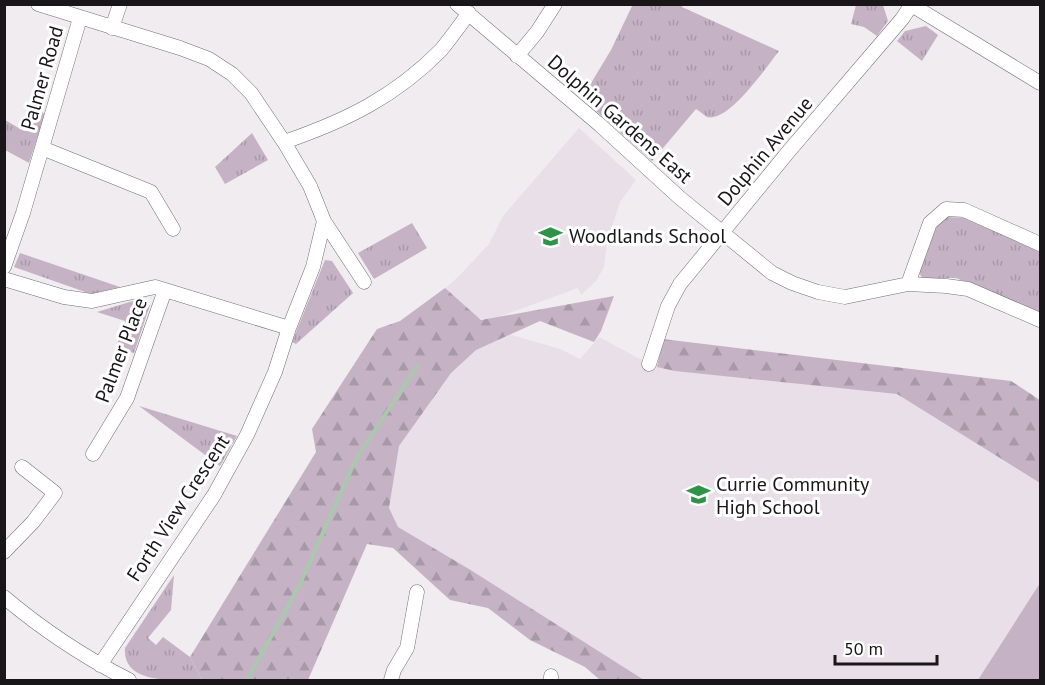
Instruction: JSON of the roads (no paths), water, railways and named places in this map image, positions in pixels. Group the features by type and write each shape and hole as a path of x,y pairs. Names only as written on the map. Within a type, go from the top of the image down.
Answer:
{"street":[{"path":"38,4 209,59 232,74 251,93 284,142 310,186 324,221 364,282"},
{"path":"112,28 120,4"},
{"name":"Dolphin Gardens East","path":"457,4 722,233 772,273 792,284 845,297 908,284 946,285 968,289 1041,320"},
{"path":"517,56 537,32 555,4"},
{"path":"911,5 1041,83"},
{"name":"Dolphin Avenue","path":"649,364 668,306 680,284 789,151 902,19 911,5"},
{"path":"284,142 361,111 408,80 441,49 469,14"},
{"name":"Palmer Road","path":"4,267 23,213 80,18"},
{"name":"Palmer Road","path":"42,148 151,192 173,229"},
{"path":"908,284 930,223 946,209 964,210 1041,244"},
{"name":"Forth View Crescent","path":"100,665 225,477 248,435 313,267 324,221"},
{"name":"Palmer Place","path":"4,279 64,297 92,301 155,287 289,328"},
{"name":"Palmer Place","path":"93,454 127,398 165,290"},
{"path":"4,552 33,522 55,493 22,467"},
{"path":"391,681 394,670 406,648 417,592"},
{"path":"4,597 39,625 129,681"}],"waterway":[{"path":"247,680 299,586 356,459 417,366"}],"place":[{"name":"Woodlands School","path":"551,236"},
{"name":"Currie Community High School","path":"698,495"}]}
